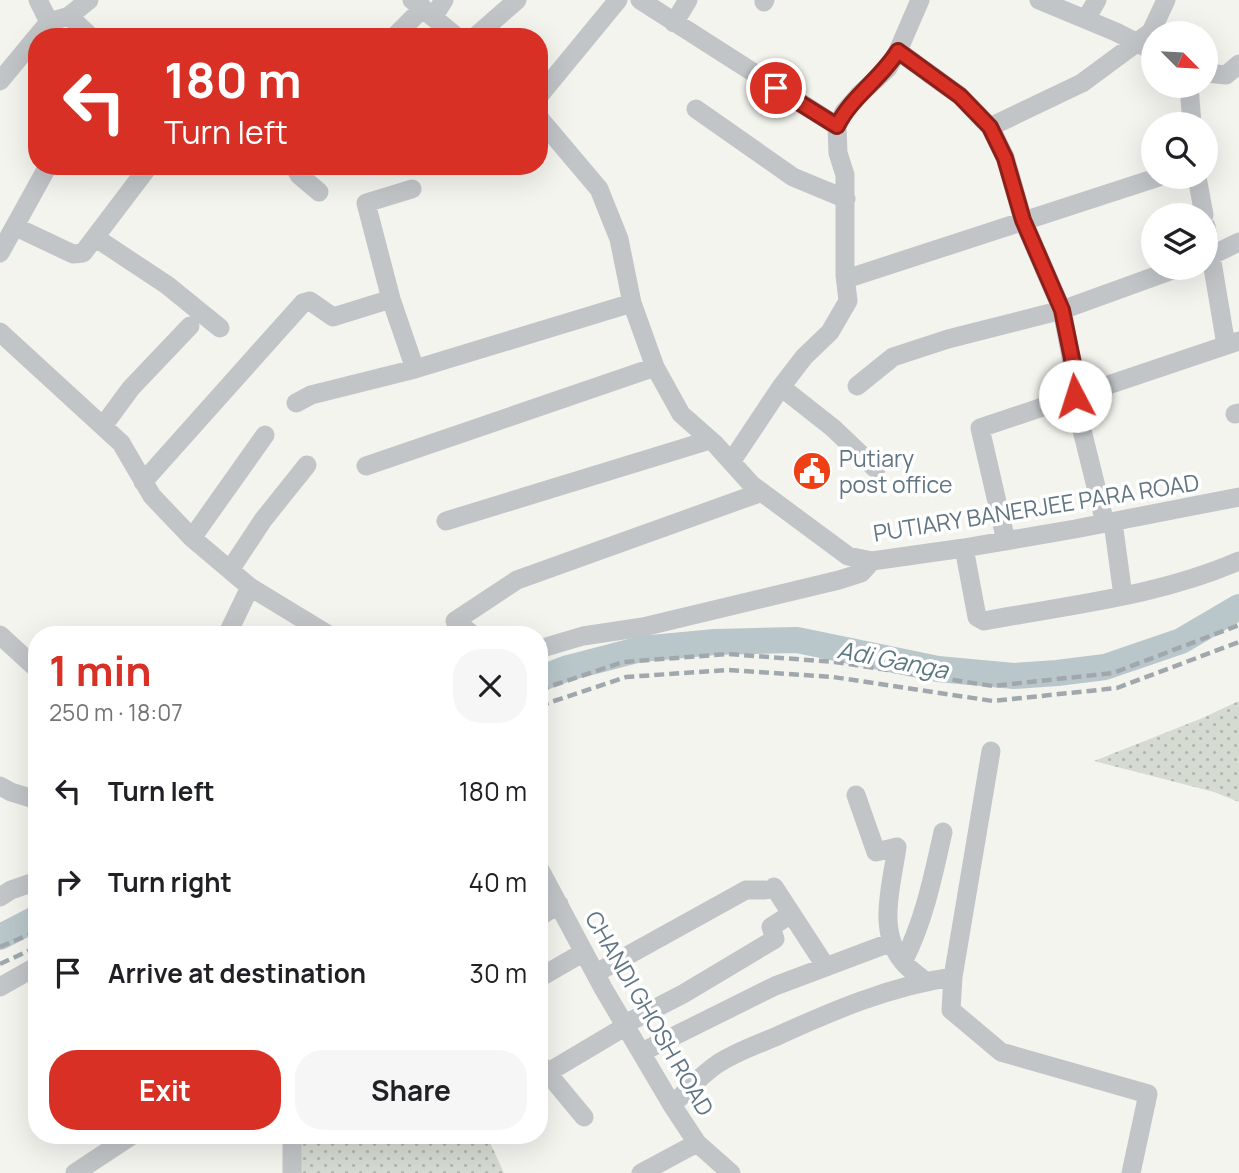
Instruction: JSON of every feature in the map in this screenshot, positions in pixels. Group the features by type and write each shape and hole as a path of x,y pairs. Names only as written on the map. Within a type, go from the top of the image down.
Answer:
{"street":[{"path":"38,0 42,28"},
{"path":"49,28 89,0"},
{"path":"485,28 517,0"},
{"path":"548,85 618,0"},
{"path":"640,0 837,126"},
{"path":"674,23 688,0"},
{"path":"731,462 804,357 830,332 848,301 844,235 845,175 838,153 837,126 844,111 888,68 920,0"},
{"path":"1039,0 1141,45"},
{"path":"1086,19 1097,0"},
{"path":"1156,21 1166,0"},
{"path":"404,28 428,6 449,28"},
{"path":"69,16 82,28"},
{"path":"0,81 28,48"},
{"path":"990,127 1082,83 1141,49"},
{"path":"898,51 960,96 990,127 1005,158 1023,220 1062,310 1076,378 1075,396 1109,522 1123,596"},
{"path":"1218,75 1226,75 1239,65"},
{"path":"696,109 793,177 846,199"},
{"name":"PUTIARY BANERJEE PARA ROAD","path":"548,129 599,189 619,239 632,303 655,367 681,414 762,492 848,556 872,561 964,548 1239,496"},
{"path":"43,175 6,237 73,254 83,253 142,175"},
{"path":"299,175 319,192"},
{"path":"846,279 1141,183"},
{"path":"412,189 366,203 391,299 415,369"},
{"path":"96,238 167,285 220,328"},
{"path":"1218,252 1239,242"},
{"path":"857,386 893,357 948,339 1062,310 1145,280"},
{"path":"1006,541 980,428 1233,343 1215,280"},
{"path":"143,482 303,303 310,301 333,317 391,299"},
{"path":"296,403 311,395 415,369 632,303"},
{"path":"103,426 131,388 190,327"},
{"path":"0,332 121,443 143,482 192,538 250,587 314,626"},
{"path":"366,466 655,367"},
{"path":"782,387 833,428 876,469"},
{"path":"192,538 265,435"},
{"path":"446,521 710,440"},
{"path":"230,570 263,520 307,464"},
{"path":"462,626 456,621 517,580 762,492"},
{"path":"964,548 977,617 982,621 1123,596 1199,577 1239,561"},
{"path":"548,646 583,636 643,627 839,580 861,573 872,561"},
{"path":"231,626 250,587"},
{"path":"0,635 28,661"},
{"path":"991,751 953,977 951,1010 1001,1052 1148,1094 1131,1173"},
{"path":"4,793 28,798"},
{"path":"856,795 876,852 897,847 888,912 889,935 903,962 925,981"},
{"path":"903,962 917,935 943,832"},
{"name":"CHANDI GHOSH ROAD","path":"548,884 596,974 697,1143 731,1173"},
{"path":"0,897 28,885"},
{"path":"596,974 746,890 769,889 790,914 826,967"},
{"path":"548,911 559,904"},
{"path":"548,1065 683,994 775,939 771,927 790,914"},
{"path":"642,1052 775,986 892,942"},
{"path":"548,973 584,952"},
{"path":"0,987 28,971"},
{"path":"673,1105 717,1064 832,1011 925,981 953,977"},
{"path":"548,1074 584,1117"},
{"path":"641,1173 697,1143"},
{"path":"75,1173 116,1144"},
{"path":"292,1144 292,1173"}],"shaded area":[{"path":"1239,701 1239,802 1214,792 1094,761 1200,719"},
{"path":"295,1144 491,1144 504,1173 296,1173"}],"waterway":[{"name":"Adi Ganga","path":"548,676 641,649 715,642 797,640 938,669 1014,676 1057,673 1105,667 1181,641 1239,607"},
{"name":"Adi Ganga","path":"0,937 28,923"}],"railway":[{"path":"548,687 623,662 728,654 835,662 993,686 1113,673 1239,625"},
{"path":"548,703 626,677 728,670 833,677 993,701 1117,688 1239,642"},
{"path":"0,947 28,935"},
{"path":"0,964 28,951"}],"place":[{"name":"Putiary post office","path":"812,471"}],"route":[{"path":"776,88 837,126 844,111 888,68 898,51 960,96 990,127 1005,158 1023,220 1062,310 1076,378 1075,396"}]}
